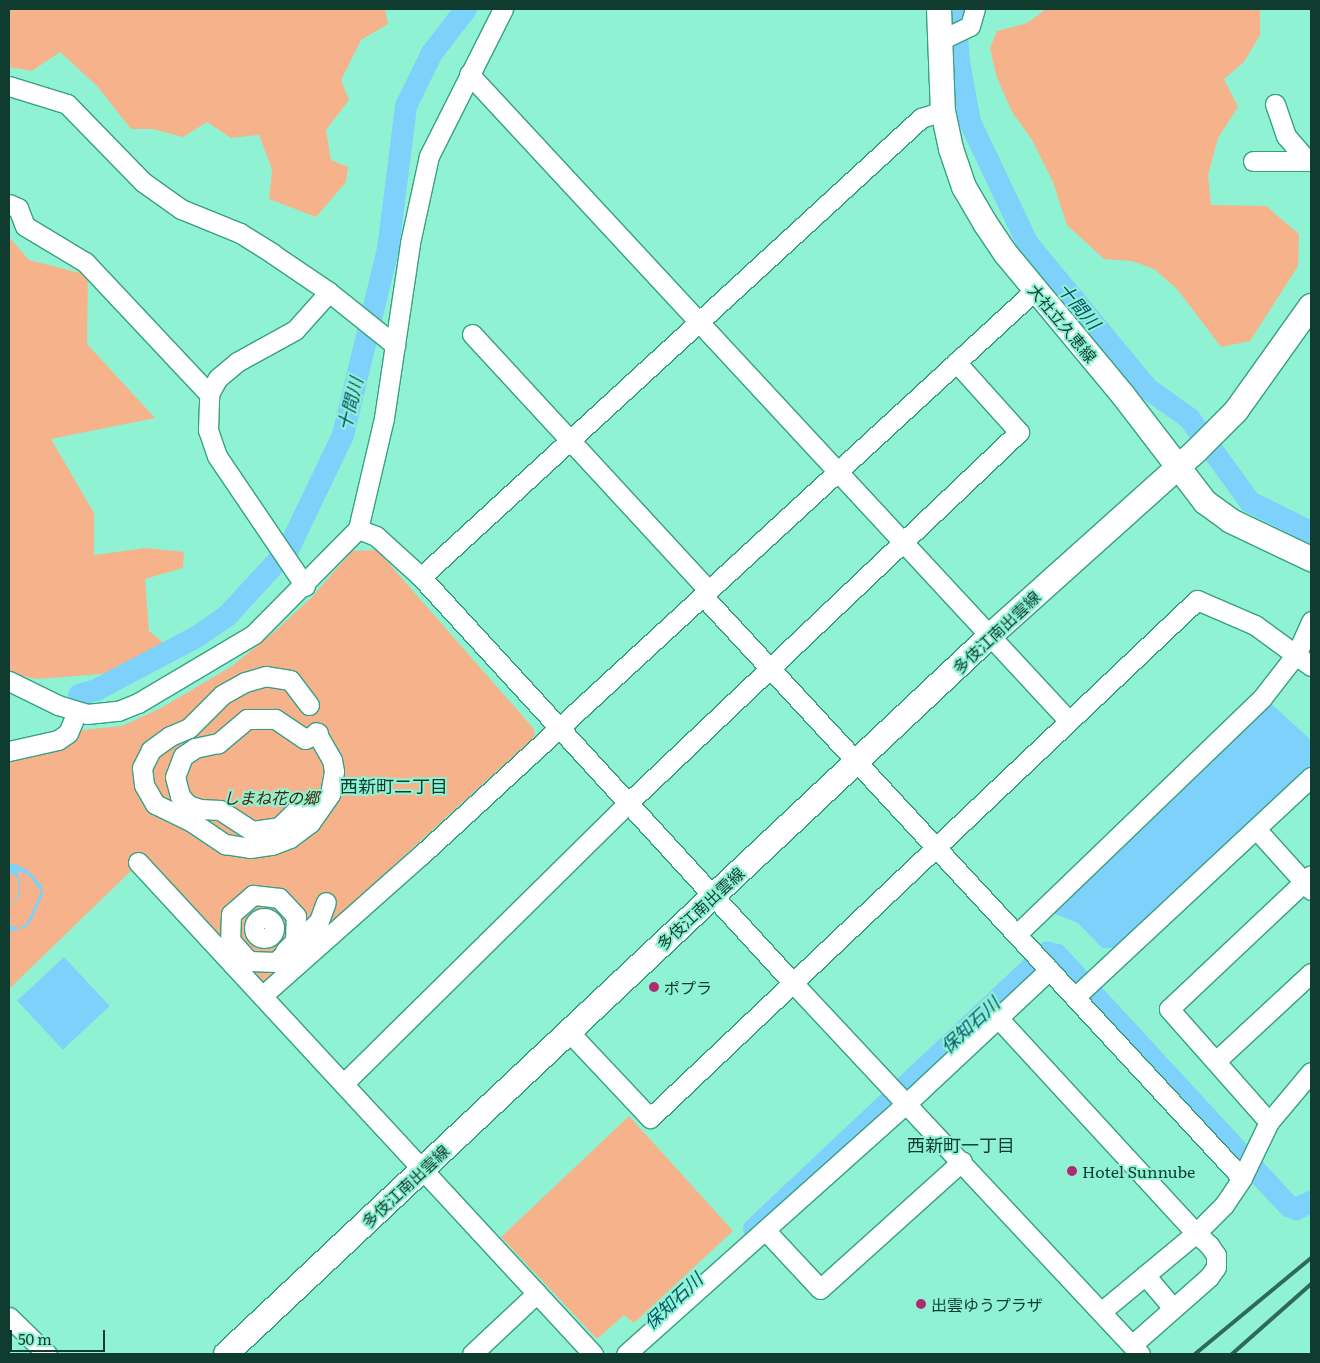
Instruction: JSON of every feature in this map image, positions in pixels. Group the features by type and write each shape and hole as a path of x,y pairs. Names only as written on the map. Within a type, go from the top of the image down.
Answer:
{"main road":[{"name":"大社立久恵線","path":"939,9 943,111 950,149 964,187 1006,254 1123,395 1205,502 1231,521 1311,558"},
{"name":"多伎江南出雲線","path":"226,1354 991,635 1196,451 1242,404 1311,306"}],"street":[{"path":"9,681 77,712 102,714 118,710 165,688 254,634 305,586 346,538 358,529 384,418 410,243 429,156 502,9"},
{"path":"941,40 970,26 975,9"},
{"path":"469,74 1069,721"},
{"path":"9,86 67,104 143,182 181,209 240,234 329,292 395,345"},
{"path":"1275,104 1286,136 1308,160"},
{"path":"421,577 921,118 943,111"},
{"path":"1253,161 1308,160"},
{"path":"9,204 18,208 25,226 85,262 209,394"},
{"path":"262,996 706,593 836,471 1035,290"},
{"path":"305,586 217,456 208,430 209,394 218,378 237,362 295,330 329,292"},
{"path":"472,334 570,440 770,668 857,760 936,850 1018,933 1049,970 1242,1178"},
{"path":"344,1083 628,802 1020,432 956,362"},
{"path":"358,529 376,536 421,577 793,983 908,1103 1136,1349 1173,1308 1216,1267 1216,1255 998,1018"},
{"path":"568,1032 650,1118 936,850 1197,600 1255,625 1297,653 1311,666"},
{"path":"1018,933 1262,698 1297,653 1311,621"},
{"path":"309,705 290,680 266,676 245,682 222,695 189,728 170,736 151,750 142,768 144,784 156,804 192,822 224,844 250,848 272,845 290,838 310,822 330,794 334,771 328,748 317,733 305,739 275,719 247,719 218,743 195,748 183,756 175,777 180,796 188,805 200,809 220,810 252,831 279,827 301,806 319,809"},
{"path":"9,751 64,737 77,712"},
{"path":"1075,997 1257,830 1311,777"},
{"path":"1257,830 1309,882 1169,1009 1269,1122"},
{"path":"138,862 424,1168 593,1354"},
{"path":"264,926 286,952 264,926 267,885"},
{"path":"264,926 322,916 326,902"},
{"path":"626,1354 908,1103 1049,970"},
{"path":"1216,1060 1311,972"},
{"path":"1102,1312 1196,1233 1224,1206 1242,1178 1269,1122 1311,1073"},
{"path":"766,1231 820,1289 962,1161"},
{"path":"1144,1276 1173,1308"},
{"path":"472,1354 537,1293"},
{"path":"9,1317 47,1354"}],"green space":[{"path":"9,9 385,9 388,24 361,40 341,80 349,100 326,130 331,160 348,167 346,182 316,217 269,199 272,169 259,135 231,138 207,122 183,137 153,129 131,129 97,86 60,52 32,71 9,67"},
{"path":"1046,9 1260,10 1260,35 1244,62 1224,79 1238,107 1218,138 1208,175 1211,205 1266,206 1299,234 1298,266 1250,341 1221,347 1177,289 1154,269 1132,261 1104,259 1067,225 1053,182 1032,140 1012,112 996,75 990,48 997,31 1027,23"},
{"path":"9,237 29,260 88,275 87,344 155,418 51,439 94,513 94,555 146,548 184,552 183,568 145,579 149,631 166,645 114,673 37,679 9,673"},
{"name":"しまね花の郷","path":"377,550 534,729 535,736 265,983 259,983 135,867 9,989 9,757 66,742 80,730 122,726 161,708 232,666 273,633 311,598 352,551"},
{"path":"629,1116 733,1231 634,1323 624,1315 597,1339 501,1237"}],"water":[{"path":"1268,701 1311,740 1311,768 1117,948 1102,948 1078,923 1053,913"},
{"path":"9,864 16,864 30,872 42,886 43,895 30,923 26,927 9,932 9,925 19,928 27,923 41,892 29,875 17,871 20,881 20,896 9,907 18,896 19,889 18,878 9,872"},
{"path":"64,957 110,1006 63,1050 17,1001"}],"waterway":[{"name":"十間川","path":"79,695 96,690 198,636 227,616 288,550 343,435 388,249 406,106 432,53 466,9"},
{"name":"十間川","path":"955,9 959,62 970,122 1028,244 1148,389 1189,418 1250,502 1311,532"},
{"name":"保知石川","path":"754,1229 1047,953 1057,955 1289,1206 1296,1209 1311,1202"}],"railway":[{"path":"1195,1354 1311,1258"},
{"path":"1232,1354 1311,1284"}],"place":[{"name":"ポプラ","path":"654,987"},
{"name":"Hotel Sunnube","path":"1072,1171"},
{"name":"出雲ゆうプラザ","path":"921,1304"}],"district":[{"name":"西新町二丁目","path":"394,786"},
{"name":"西新町一丁目","path":"961,1145"}]}
